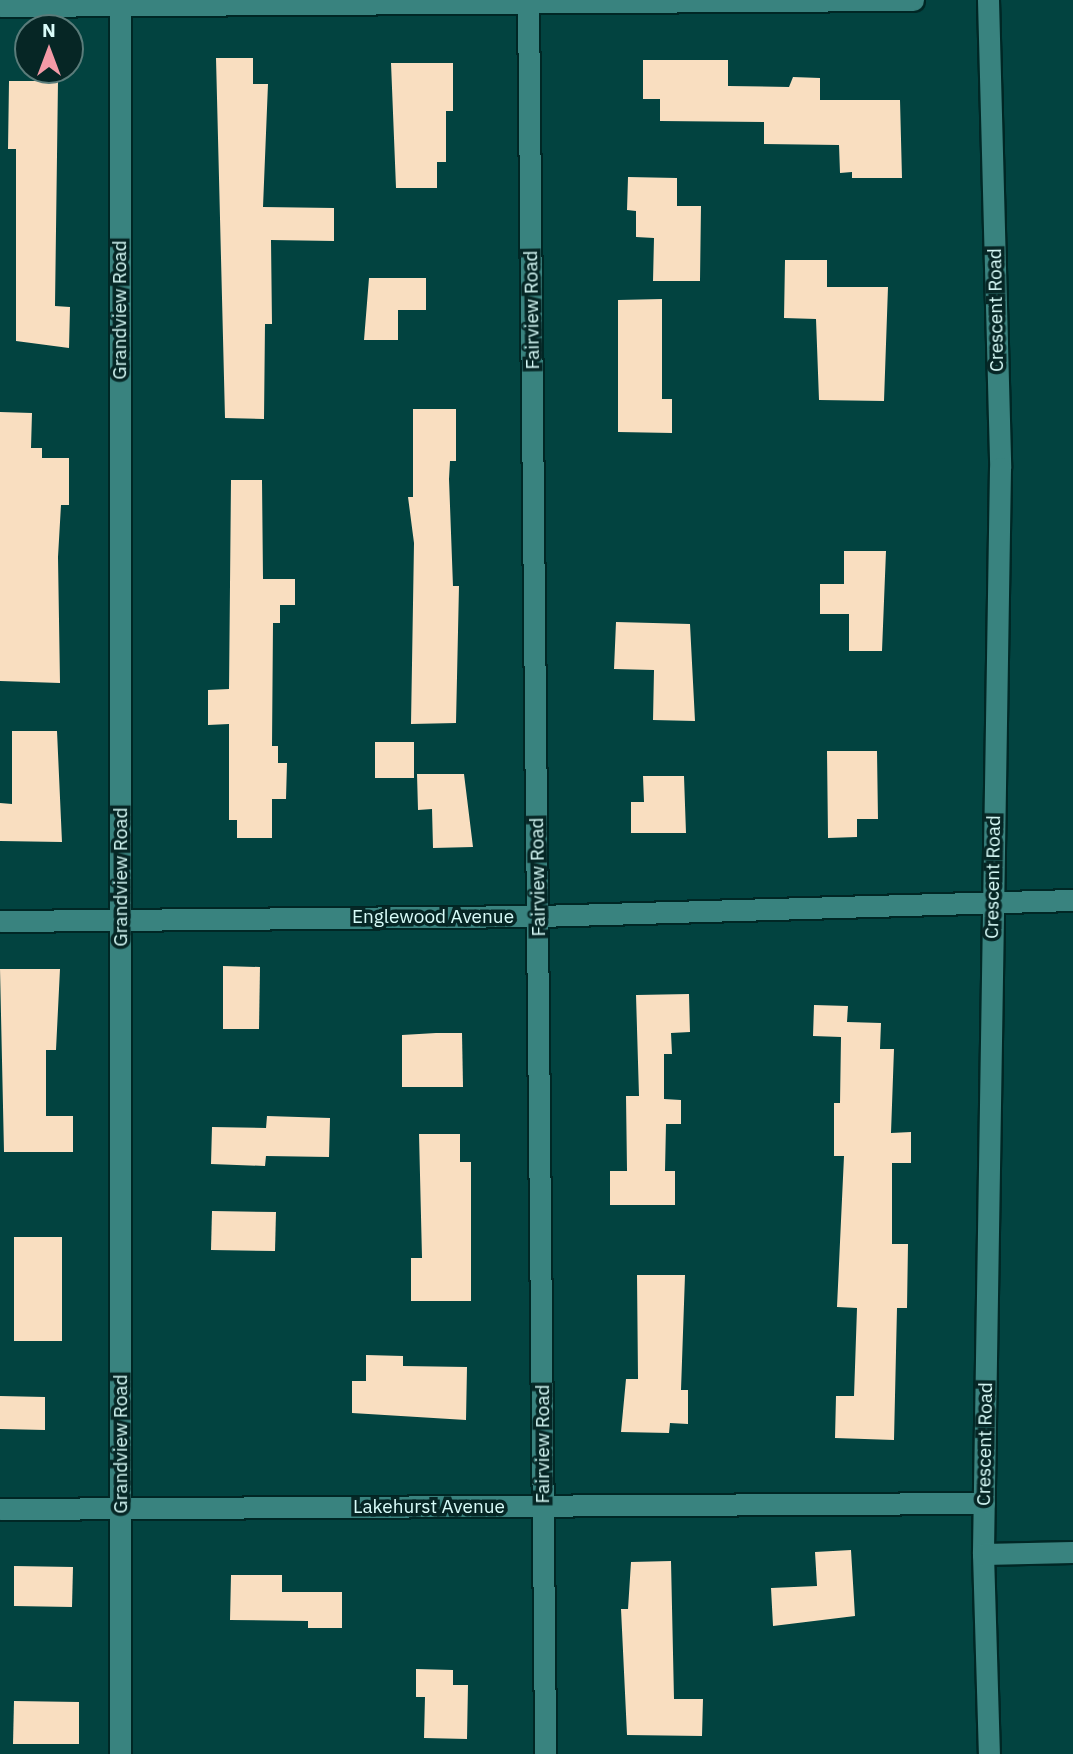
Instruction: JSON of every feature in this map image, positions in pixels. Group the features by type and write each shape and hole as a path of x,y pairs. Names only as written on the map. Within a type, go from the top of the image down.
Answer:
{"street":[{"path":"0,6 120,3 913,0"},
{"name":"Crescent Road","path":"988,0 1000,468 983,1554 989,1754"},
{"name":"Fairview Road","path":"528,1 539,916 545,1754"},
{"name":"Grandview Road","path":"120,3 120,1754"},
{"name":"Englewood Avenue","path":"0,921 539,916 1073,900"},
{"name":"Lakehurst Avenue","path":"0,1509 984,1503"},
{"path":"983,1554 1073,1552"}],"building":[{"path":"216,58 253,58 253,84 268,84 263,207 334,208 334,241 271,240 272,324 265,324 264,419 225,418"},
{"path":"643,60 728,60 728,86 789,87 793,77 820,78 820,100 900,100 902,178 852,178 852,172 840,173 839,145 764,144 764,122 660,121 660,99 643,99"},
{"path":"391,63 453,63 453,111 446,111 446,162 437,162 437,188 396,188"},
{"path":"9,81 14,81 14,84 58,84 55,306 70,307 69,348 16,341 16,149 8,149"},
{"path":"628,177 677,178 677,206 701,206 700,281 653,281 654,238 636,237 636,211 627,210"},
{"path":"785,260 827,260 827,287 888,287 884,401 819,400 816,319 784,318"},
{"path":"369,278 426,278 426,310 398,310 398,340 364,340"},
{"path":"662,299 662,399 672,399 672,433 618,432 618,300"},
{"path":"413,409 456,409 456,461 450,461 449,479 453,586 459,586 456,723 411,724 414,543 408,497 413,497"},
{"path":"0,412 32,413 31,448 42,448 42,458 69,458 69,505 61,505 58,557 60,683 0,681"},
{"path":"231,480 262,480 263,579 295,579 295,605 280,605 280,623 273,623 272,746 278,746 278,763 287,763 286,799 272,799 272,838 237,838 237,820 229,820 229,724 208,725 208,690 229,689"},
{"path":"844,551 886,551 882,651 849,651 849,614 820,614 820,584 844,584"},
{"path":"616,622 690,624 695,721 653,720 654,670 614,669"},
{"path":"12,731 57,731 62,842 0,841 0,803 12,804"},
{"path":"375,742 414,742 414,778 375,778"},
{"path":"827,751 877,751 878,819 857,819 857,837 828,838"},
{"path":"417,774 464,774 473,847 433,848 432,809 418,810"},
{"path":"643,776 684,776 686,833 631,833 631,802 644,802"},
{"path":"223,966 260,967 259,1029 223,1029"},
{"path":"0,969 60,969 56,1050 46,1050 46,1116 73,1116 73,1152 4,1152"},
{"path":"689,994 690,1032 671,1033 672,1054 664,1054 664,1099 681,1100 681,1124 666,1124 665,1171 675,1171 675,1205 610,1205 610,1171 627,1171 626,1096 639,1096 636,995"},
{"path":"814,1005 848,1006 847,1022 881,1023 880,1049 894,1049 891,1133 911,1132 911,1163 892,1163 892,1244 908,1244 907,1308 897,1308 894,1440 835,1438 836,1396 854,1396 857,1308 837,1307 844,1156 834,1156 834,1103 840,1103 841,1037 813,1036"},
{"path":"462,1033 463,1087 402,1087 402,1035"},
{"path":"267,1116 330,1118 329,1157 266,1156 265,1166 211,1164 212,1127 266,1128"},
{"path":"419,1134 460,1134 460,1162 471,1162 471,1301 411,1301 411,1258 422,1258"},
{"path":"212,1211 276,1212 275,1251 211,1250"},
{"path":"14,1237 62,1237 62,1341 14,1341"},
{"path":"637,1275 685,1275 681,1390 688,1390 688,1424 670,1423 669,1433 621,1432 626,1379 638,1379"},
{"path":"366,1355 403,1356 403,1366 467,1367 466,1420 352,1413 352,1381 366,1381"},
{"path":"0,1396 45,1397 45,1430 0,1429"},
{"path":"851,1550 855,1616 773,1626 771,1588 817,1586 815,1552"},
{"path":"671,1561 674,1699 703,1699 702,1736 627,1735 621,1609 628,1609 631,1562"},
{"path":"14,1566 73,1567 72,1607 14,1606"},
{"path":"231,1575 282,1575 282,1592 342,1592 342,1628 308,1628 308,1621 230,1620"},
{"path":"416,1669 453,1670 453,1685 468,1685 467,1739 424,1738 425,1697 416,1697"},
{"path":"14,1701 79,1702 79,1744 13,1744"}]}
